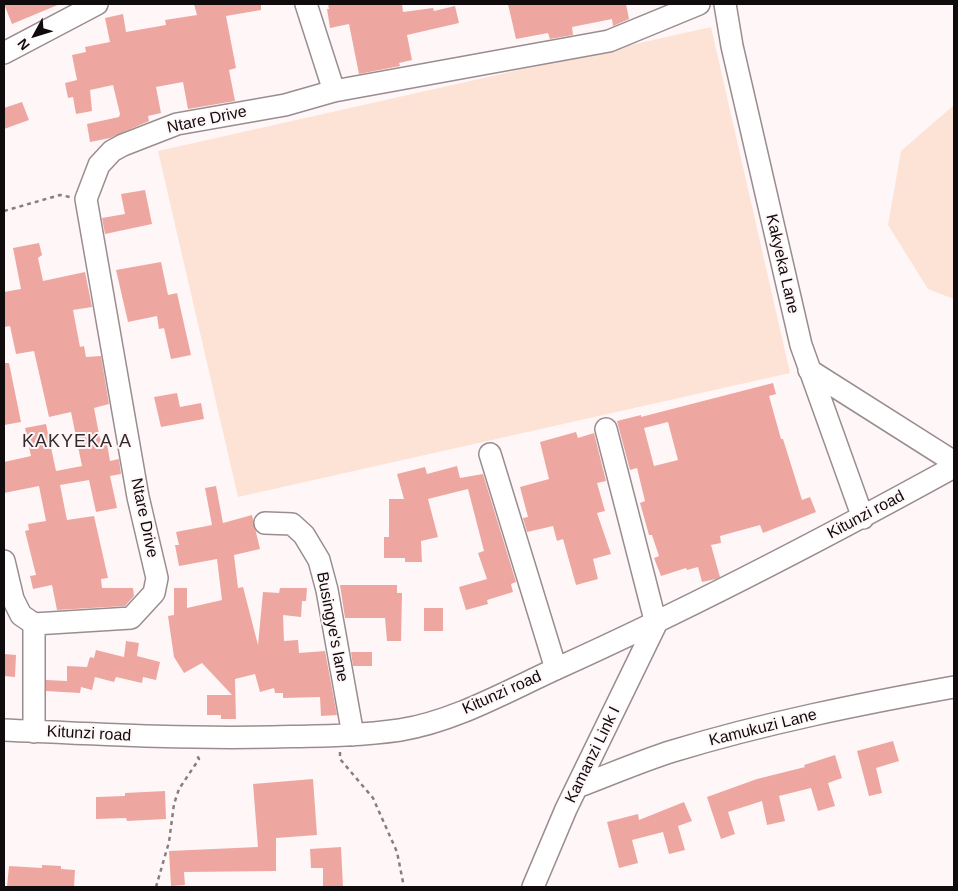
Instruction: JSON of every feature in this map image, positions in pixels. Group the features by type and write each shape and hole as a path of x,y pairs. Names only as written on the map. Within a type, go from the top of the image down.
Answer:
{"street":[{"path":"4,53 97,4"},
{"path":"306,4 334,91"},
{"name":"Ntare Drive","path":"34,624 131,618 154,593 157,578 138,497 86,199 99,165 112,151 177,124 285,105 334,91 609,40 699,4"},
{"name":"Kakyeka Lane","path":"725,4 732,46 790,300 809,370 863,518"},
{"path":"809,370 954,462"},
{"path":"606,429 656,624"},
{"path":"490,454 556,669"},
{"name":"Kitunzi road","path":"4,730 188,738 347,735 400,730 427,724 465,710 656,624 863,518 954,467"},
{"name":"Busingye's lane","path":"265,523 292,524 304,535 319,560 327,590 347,735"},
{"path":"4,562 9,600 21,614 34,624 34,732"},
{"name":"Kamanzi Link I","path":"533,887 577,787 656,624"},
{"name":"Kamukuzi Lane","path":"577,787 649,760 700,744 792,720 954,686"}],"path":[{"path":"4,211 60,195 86,199"},
{"path":"347,735 340,759 373,798 398,852 404,887"},
{"path":"156,887 169,842 174,804 179,789 199,760 188,738"}],"shaded area":[{"path":"711,27 790,373 238,497 158,151"},
{"path":"954,105 954,299 928,289 888,225 901,151"}],"building":[{"path":"4,4 60,4 12,24"},
{"path":"194,4 261,4 261,10 226,16 236,68 229,70 235,101 188,109 183,82 156,87 161,113 148,116 149,121 110,138 90,142 87,124 119,117 120,114 113,85 90,90 92,111 76,114 73,97 68,98 65,83 77,80 72,55 86,52 85,47 110,42 105,18 123,14 126,32 166,25 165,20 197,15"},
{"path":"328,4 402,4 403,12 433,8 434,11 455,6 459,23 407,35 412,60 399,63 400,66 359,74 349,24 330,28"},
{"path":"508,4 626,4 629,19 613,26 612,19 572,27 573,35 550,39 548,33 516,39"},
{"path":"22,102 29,120 4,129 4,108"},
{"path":"145,190 152,224 105,234 102,218 125,214 121,194"},
{"path":"39,243 42,255 38,258 43,281 85,272 92,307 73,310 80,347 84,346 86,357 101,356 109,404 94,408 100,439 106,438 110,461 119,459 121,474 110,476 117,508 96,512 89,480 60,485 67,520 94,516 108,578 101,579 102,588 133,588 134,596 125,606 57,610 52,585 33,589 30,576 36,575 25,531 29,530 28,524 46,521 39,486 4,493 4,462 31,456 25,428 46,424 56,471 82,466 71,412 49,417 34,351 16,354 10,326 4,327 4,292 21,289 13,248"},
{"path":"161,262 168,295 177,293 191,355 171,359 164,328 159,329 157,316 128,322 116,270"},
{"path":"4,363 9,363 21,422 4,425"},
{"path":"773,383 776,394 769,396 781,439 783,439 802,500 810,497 816,512 763,533 760,525 720,536 721,543 711,545 720,577 716,579 702,582 698,567 687,570 686,568 661,576 654,558 659,556 652,535 649,535 640,503 645,501 637,468 630,470 617,421 641,415 641,417","holes":["668,422 678,460 654,466 644,428"]},
{"path":"177,393 180,407 201,403 204,419 161,427 154,397"},
{"path":"576,432 578,438 594,433 606,481 597,483 605,511 597,513 611,554 593,559 598,579 576,585 563,539 557,541 553,526 527,532 523,518 528,517 520,487 549,479 540,442"},
{"path":"457,466 460,478 483,474 516,582 511,584 513,592 487,600 488,604 466,610 459,587 487,579 478,553 484,551 468,489 428,499 438,537 421,541 422,562 405,562 405,558 384,558 384,537 389,537 389,499 404,499 397,474 425,467 427,474"},
{"path":"216,486 223,523 252,515 260,549 234,555 238,588 243,587 258,645 263,592 279,593 280,588 307,588 306,601 302,601 301,617 283,615 284,641 298,640 299,653 325,651 337,715 321,716 320,697 283,698 283,693 275,693 274,688 260,692 255,674 235,679 236,719 221,719 221,715 207,715 207,695 232,695 202,663 184,673 174,657 168,616 174,615 174,588 187,588 187,608 222,600 217,559 179,566 175,545 179,545 176,532 212,525 205,488"},
{"path":"340,585 397,585 397,593 402,593 401,641 387,641 385,618 345,618"},
{"path":"424,608 443,608 443,631 424,631"},
{"path":"126,641 139,643 137,656 160,662 156,680 143,677 142,683 116,677 114,682 95,677 92,690 81,687 80,693 46,691 46,680 67,681 67,666 87,667 90,657 94,658 96,650 124,657"},
{"path":"351,652 372,652 372,666 353,666"},
{"path":"4,654 16,655 15,677 4,676"},
{"path":"893,741 899,761 876,768 882,793 869,796 857,751"},
{"path":"835,755 842,778 828,783 835,806 818,811 811,788 779,796 785,821 767,825 762,801 728,812 735,834 721,839 707,797 757,779 805,767 804,765"},
{"path":"313,779 317,835 276,838 276,871 184,872 185,885 171,886 169,851 258,847 253,784"},
{"path":"165,791 166,819 127,821 126,818 96,819 96,797 125,796 125,793"},
{"path":"684,802 692,821 678,826 685,850 669,854 663,832 632,840 638,863 619,868 607,822 638,814 639,820"},
{"path":"341,847 343,887 323,887 323,868 311,868 310,849"},
{"path":"42,865 61,866 61,869 75,870 74,887 7,887 9,866 42,868"}],"district":[{"name":"KAKYEKA A","path":"77,442"}]}
